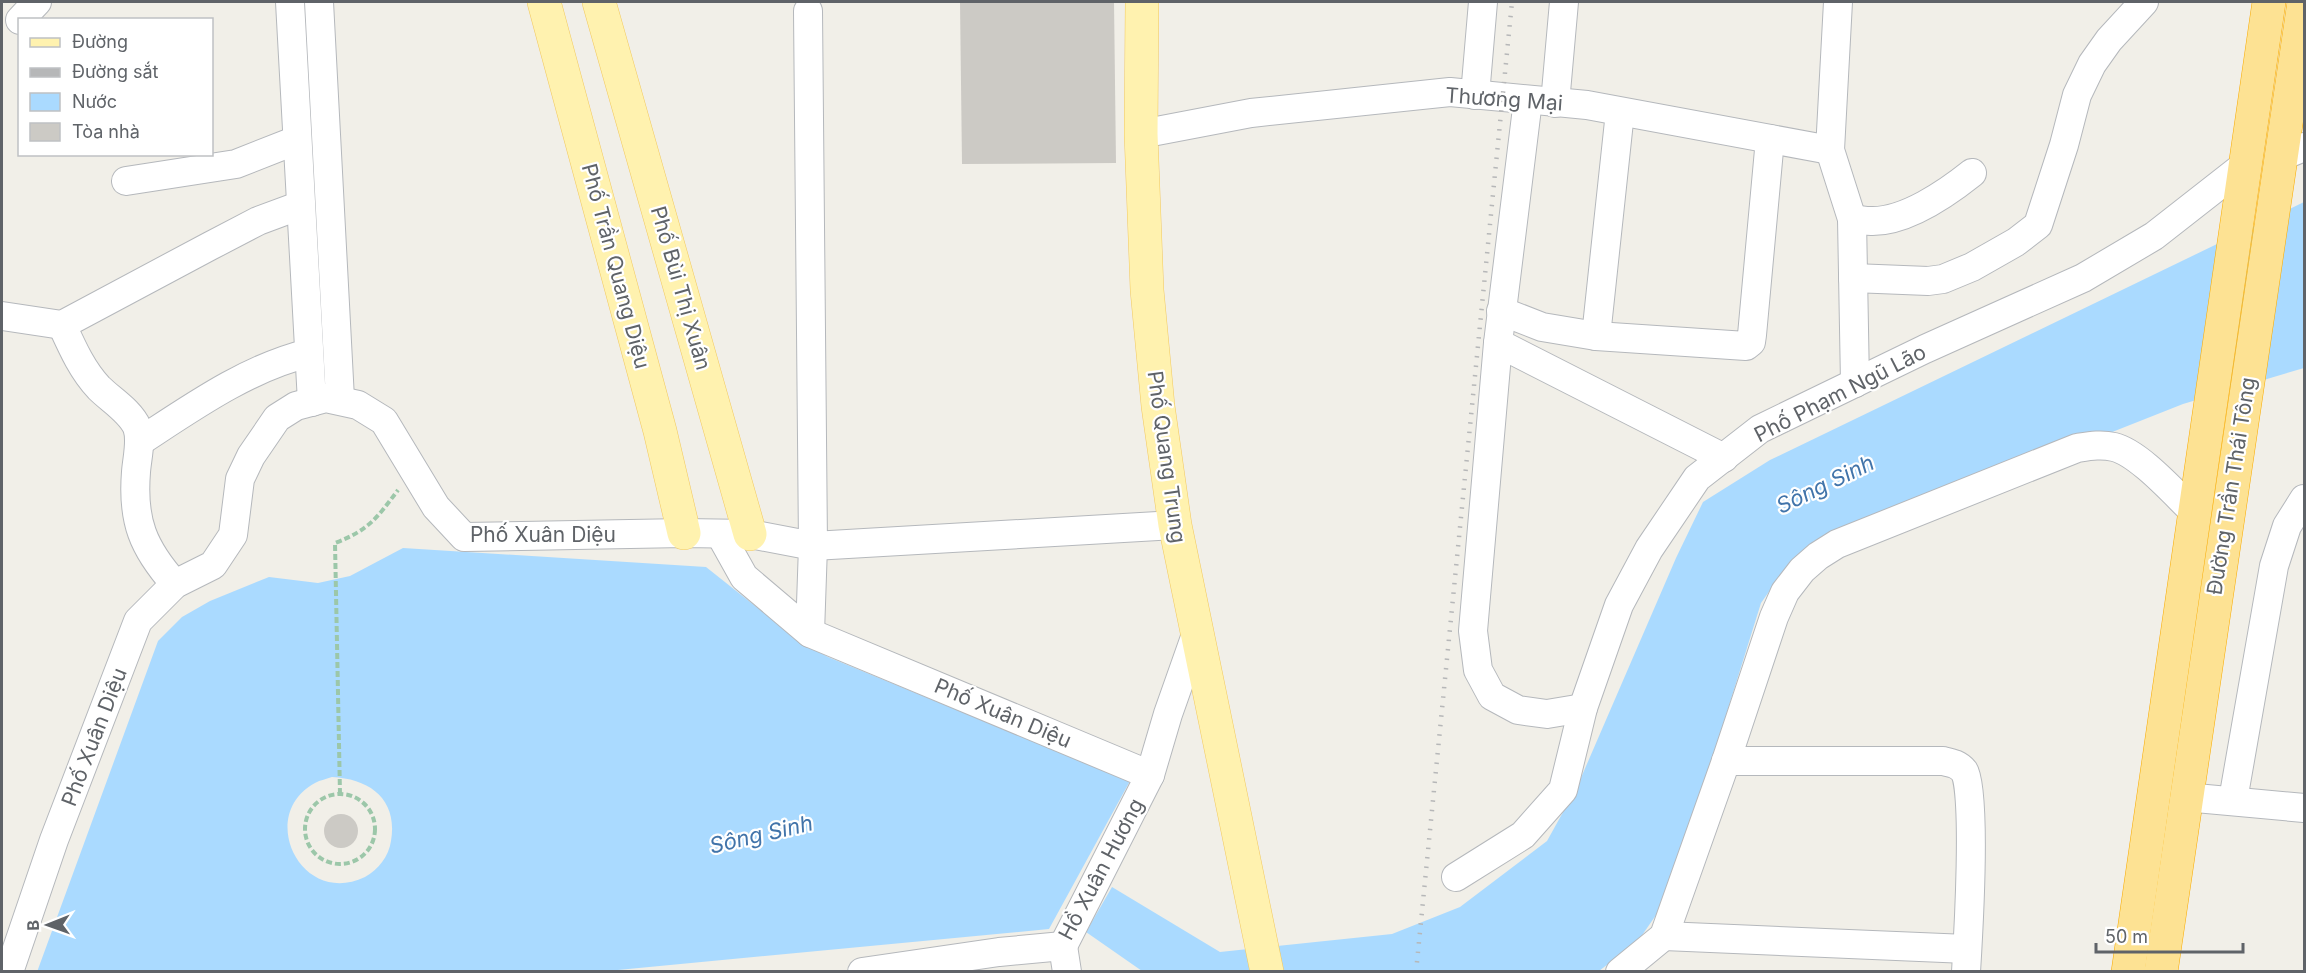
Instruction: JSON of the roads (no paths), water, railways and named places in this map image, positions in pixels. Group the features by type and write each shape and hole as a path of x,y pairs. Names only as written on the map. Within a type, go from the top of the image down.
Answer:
{"highway":[{"name":"Đường Trần Thái Tông","path":"2128,972 2269,2"},
{"name":"Đường Trần Thái Tông","path":"2161,972 2240,428 2289,157 2299,80 2304,2"}],"main road":[{"name":"Phố Trần Quang Diệu","path":"544,2 645,373 684,532"},
{"name":"Phố Bùi Thị Xuân","path":"599,2 735,534"},
{"name":"Phố Quang Trung","path":"1142,2 1141,134 1147,290 1158,406 1174,525 1198,629 1267,972"}],"street":[{"path":"22,18 37,2"},
{"path":"290,2 312,402"},
{"path":"320,2 340,399"},
{"path":"1475,95 1483,2"},
{"path":"1564,2 1501,311 1473,631 1478,670 1492,696 1518,710 1547,714 1583,708"},
{"path":"1838,2 1830,150 1852,219 1855,383"},
{"path":"1853,278 1928,281 1943,279 1972,267 2016,242 2038,225 2064,145 2077,95 2092,64 2109,40 2144,2"},
{"path":"807,11 813,546 810,633"},
{"path":"2,32 18,21"},
{"name":"Thương Mại","path":"1141,134 1251,113 1450,92 1587,105 1830,150"},
{"path":"1596,336 1620,112"},
{"path":"1501,311 1542,327 1596,336 1746,346 1751,342 1770,139"},
{"path":"126,181 236,164 297,140"},
{"path":"299,172 328,168"},
{"path":"1852,219 1871,221 1889,219 1918,208 1972,173"},
{"name":"Phố Phạm Ngũ Lão","path":"1456,877 1523,835 1563,790 1583,708 1619,605 1649,549 1697,478 1760,429 2083,278 2154,236 2244,173"},
{"path":"2,316 62,325 258,221 301,205"},
{"path":"62,325 89,376 133,419 138,430 134,502 136,515 150,554 175,584"},
{"path":"1498,343 1724,458"},
{"path":"139,442 179,416 265,368 309,353"},
{"name":"Phố Xuân Diệu","path":"9,972 54,840 138,621 175,584 213,565 234,535 240,479 251,456 277,418 296,406 326,398 340,399 358,405 384,421 436,507 464,537 684,532 735,534 813,546 1174,525"},
{"path":"1620,972 1664,936 1774,617 1785,592 1802,570 1818,556 1837,544 2077,448 2098,445 2117,447 2134,455 2194,512"},
{"path":"2233,800 2274,566 2287,526 2304,499"},
{"name":"Phố Bùi Thị Xuân","path":"735,534 744,577"},
{"name":"Phố Xuân Diệu","path":"744,577 810,633 1150,775"},
{"name":"Hồ Xuân Hương","path":"862,972 999,952 1065,959 1078,917 1150,775 1168,714 1198,629"},
{"path":"1664,936 1967,960 1970,801 1964,772 1957,764 1943,761 1726,761"},
{"path":"2186,797 2304,808"}],"water":[{"name":"Sông Sinh","path":"2304,202 2304,368 2183,404 1827,545 1787,566 1761,603 1670,895 1638,941 1599,971 1142,971 1086,932 1112,887 1220,952 1392,934 1460,907 1547,841 1577,787 1676,558 1703,502 1770,460"},
{"name":"Sông Sinh","path":"403,548 706,567 802,643 828,657 1130,781 1049,929 597,972 37,972 158,641 182,617 210,601 269,577 318,583 350,576","holes":["332,777 359,782 379,794 386,803 392,827 390,847 378,866 365,877 342,883 322,880 305,869 294,854 288,835 289,816 298,797 319,781"]}],"railway":[{"path":"1416,972 1512,2"}]}
